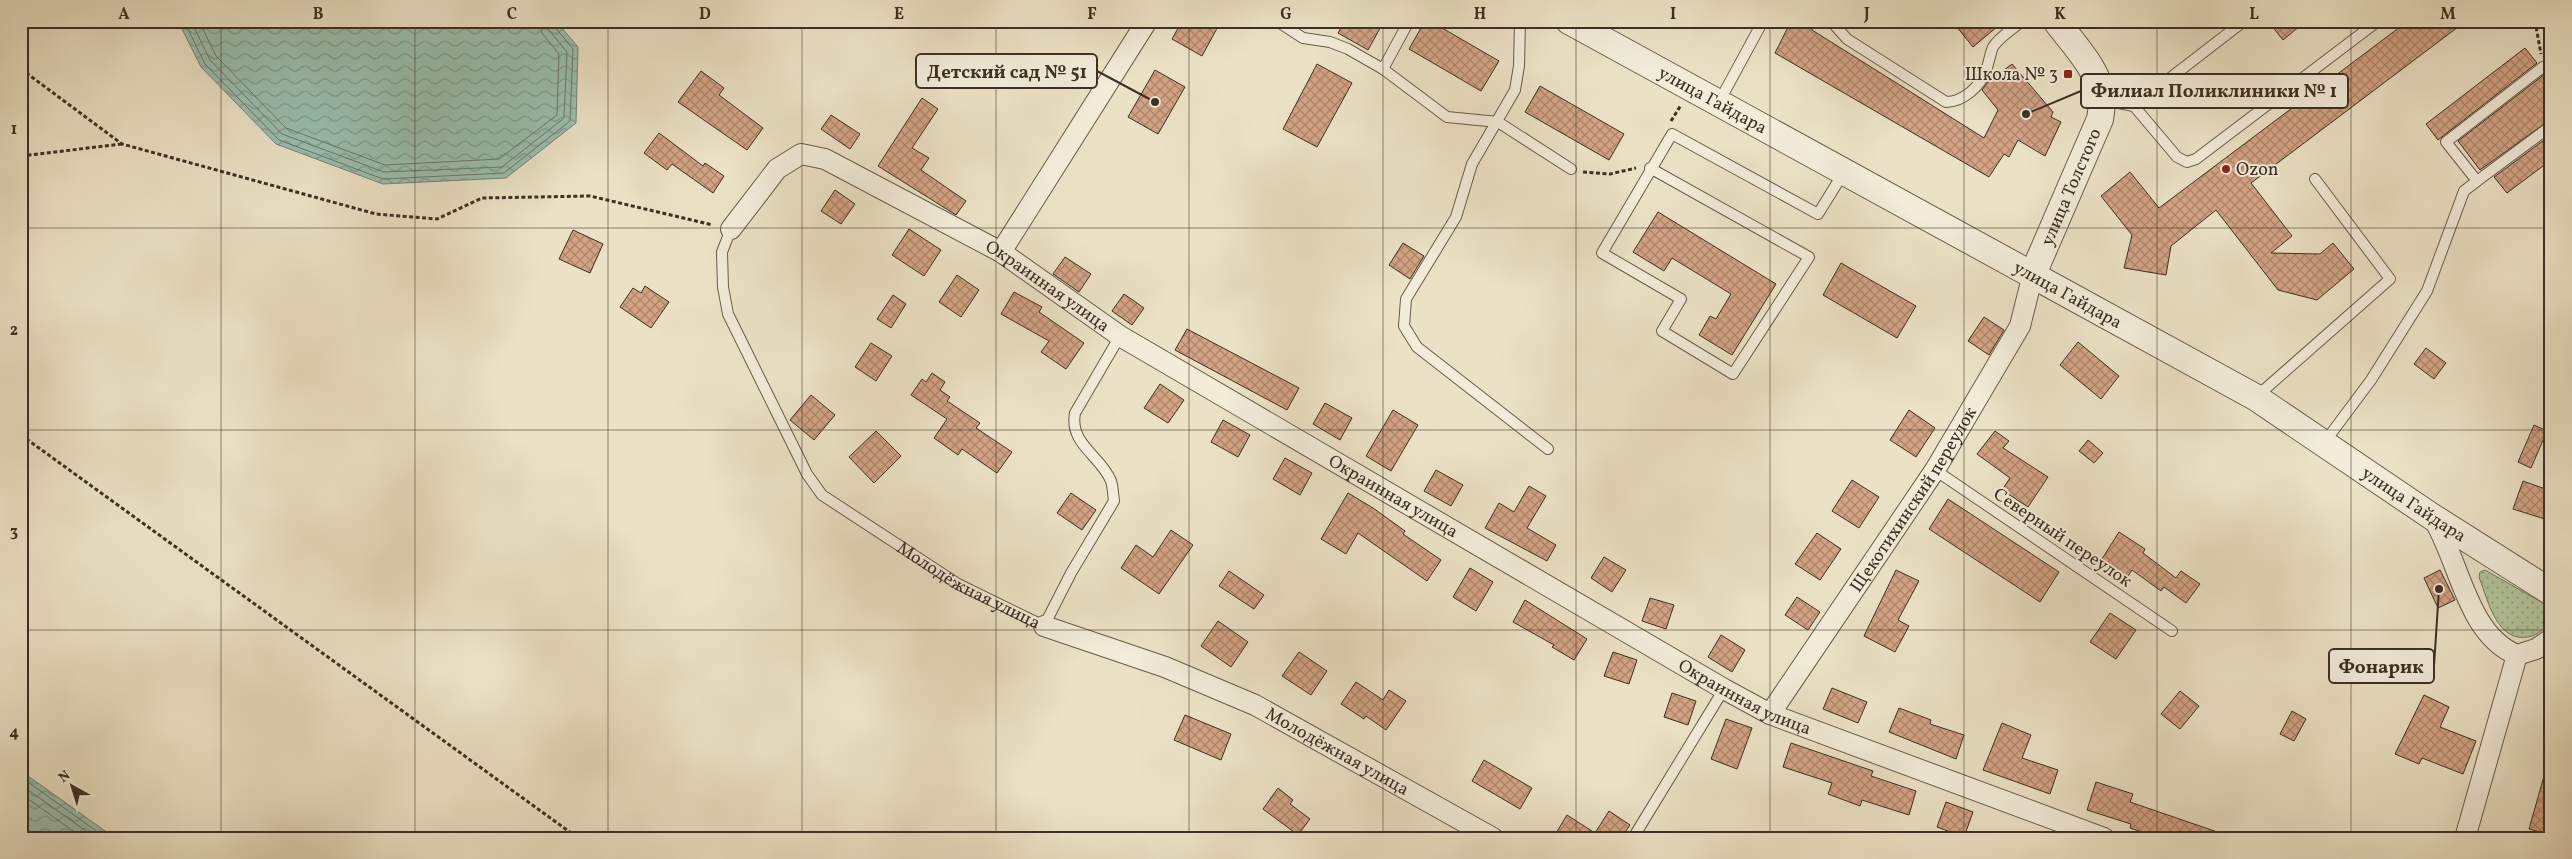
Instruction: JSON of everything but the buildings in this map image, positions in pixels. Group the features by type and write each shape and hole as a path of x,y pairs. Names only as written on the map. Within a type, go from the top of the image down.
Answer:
{"street":[{"path":"1001,252 1147,21"},
{"name":"улица Гайдара","path":"1569,21 2255,397 2431,516 2551,592"},
{"name":"улица Толстого","path":"2033,274 2100,120 2102,99 2097,80 2087,62 2056,21"},
{"name":"Окраинная улица","path":"731,229 776,169 801,154 825,159 1001,252 1120,336 1724,689 1770,714 2104,838"},
{"name":"Щекотихинский переулок","path":"1770,714 1935,470 2020,326 2033,274"},
{"path":"2431,516 2451,551 2474,613 2484,629 2506,650 2517,655 2536,649 2551,639"},
{"name":"Молодёжная улица","path":"1044,626 1165,667 1254,705 1493,838"},
{"path":"2465,838 2517,655"}],"lane":[{"path":"1278,21 1303,38 1330,42 1348,49 1383,68 1447,117 1498,122 1571,169"},
{"path":"1383,68 1408,21"},
{"path":"1520,21 1519,66 1515,90 1472,164 1456,217 1406,300 1404,326 1417,347 1548,449"},
{"path":"1718,102 1763,21"},
{"path":"1831,21 1846,39 1946,102 1955,102 1980,82 1986,71 1993,48 2022,21"},
{"path":"2134,106 2244,21"},
{"path":"2102,99 2134,106 2176,157 2187,162 2196,159 2378,21"},
{"path":"2477,181 2446,142 2543,67"},
{"path":"2323,444 2371,380 2426,291 2464,191 2551,126"},
{"path":"1645,166 1808,257 1733,374 1662,331 1681,299 1602,253 1645,166 1672,134 1818,214 1844,171"},
{"path":"2255,397 2390,279 2315,180"},
{"name":"Молодёжная улица","path":"731,229 722,252 723,287 728,314 807,474 822,495 958,584 1044,626"},
{"path":"1044,626 1071,573 1114,501 1111,481 1078,437 1073,425 1075,412 1120,336"},
{"name":"Северный переулок","path":"1935,470 2172,631"},
{"path":"1633,838 1724,689"}],"path":[{"path":"2535,21 2543,67"},
{"path":"21,69 122,144 376,214 437,219 482,198 590,196 731,229"},
{"path":"21,156 122,144"},
{"path":"1571,169 1590,174 1610,174 1645,166"},
{"path":"21,435 578,838"}],"shaded area":[{"path":"2485,570 2550,607 2548,622 2544,628 2538,633 2524,638 2516,637 2502,628 2490,608 2479,577 2480,572"}],"water":[{"path":"178,21 556,21 578,47 576,123 506,178 383,184 276,144 201,67"},
{"path":"21,771 115,838 21,838"}],"place":[{"name":"Школа № 3","path":"2068,74"},
{"name":"Детский сад № 51","path":"1155,102"},
{"name":"Филиал Поликлиники № 1","path":"2026,114"},
{"name":"Ozon","path":"2226,169"},
{"name":"Фонарик","path":"2439,589"}]}
